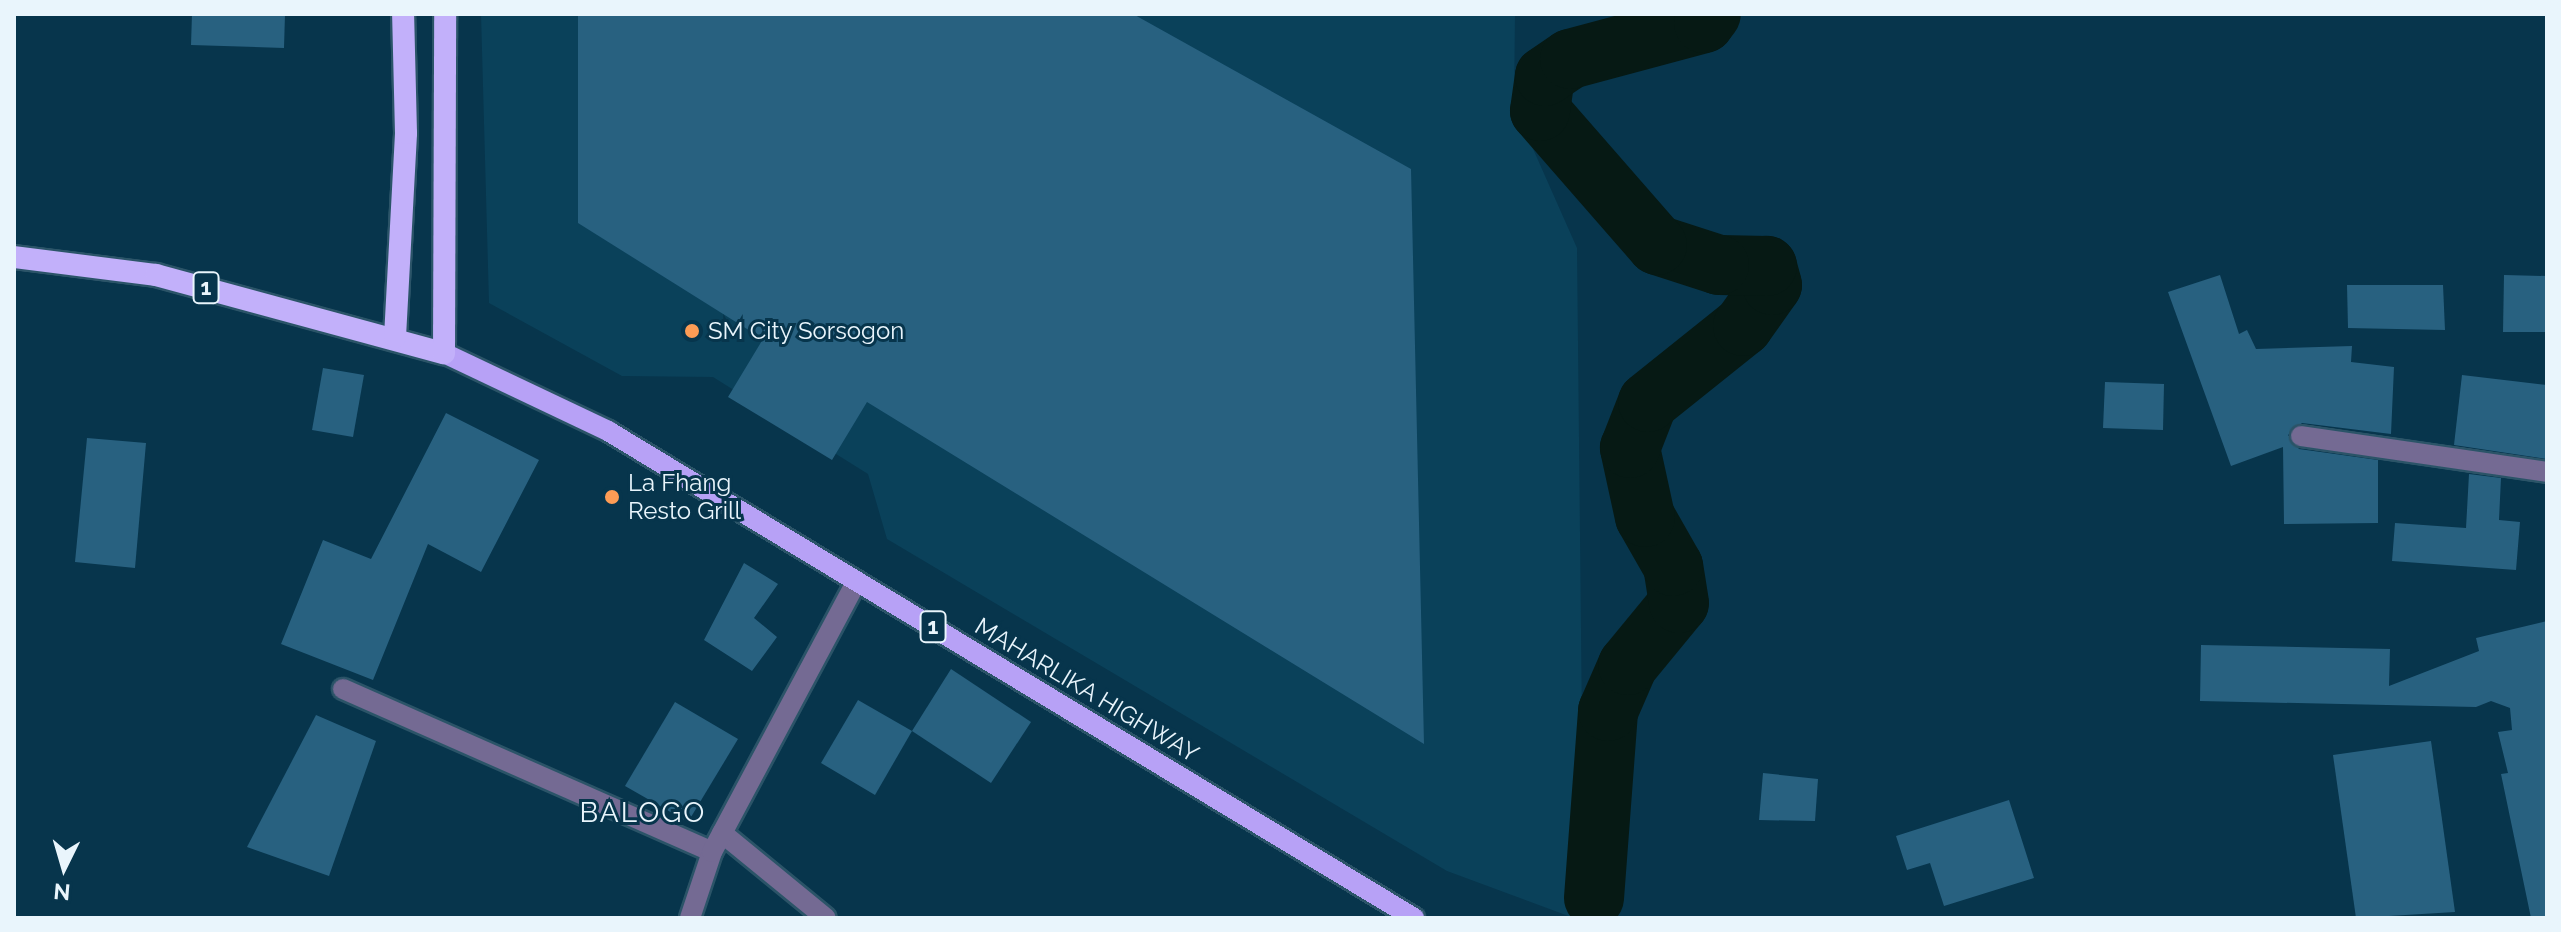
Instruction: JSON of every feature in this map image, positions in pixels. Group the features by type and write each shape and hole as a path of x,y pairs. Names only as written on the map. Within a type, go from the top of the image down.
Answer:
{"highway":[{"path":"395,337 406,133 403,14"},
{"path":"444,353 445,14"},
{"name":"MAHARLIKA HIGHWAY","path":"14,257 156,275 395,337 444,353"}],"main road":[{"name":"MAHARLIKA HIGHWAY","path":"444,353 608,431 1414,918"}],"street":[{"path":"2301,436 2547,472"},
{"path":"690,918 712,852 857,581"},
{"path":"343,689 712,852"},
{"path":"722,833 826,918"}],"shaded area":[{"name":"SM City Sorsogon","path":"481,14 1515,14 1514,106 1577,248 1582,726 1571,917 1447,871 887,539 868,474 713,377 622,376 489,303"}],"building":[{"path":"192,14 285,14 284,48 191,45"},
{"path":"578,14 1133,14 1411,169 1424,744 867,402 832,460 728,397 763,339 578,223"},
{"path":"2220,275 2239,334 2247,330 2256,349 2352,346 2351,362 2394,367 2391,434 2302,423 2288,435 2299,449 2378,460 2378,523 2284,524 2283,447 2231,466 2168,292"},
{"path":"2504,275 2547,276 2547,332 2503,332"},
{"path":"2347,285 2443,285 2445,330 2348,328"},
{"path":"323,368 364,375 353,437 312,430"},
{"path":"2462,375 2547,385 2547,459 2454,445"},
{"path":"2105,382 2164,384 2163,430 2103,428"},
{"path":"446,413 539,460 481,572 428,544 373,680 281,644 323,540 371,559"},
{"path":"87,438 146,443 135,568 75,562"},
{"path":"2469,474 2501,478 2499,520 2520,522 2516,570 2392,561 2395,523 2466,528"},
{"path":"744,563 778,584 754,618 777,637 752,671 704,640"},
{"path":"2547,621 2547,918 2531,918 2501,774 2508,773 2498,732 2512,730 2510,708 2491,701 2476,707 2200,701 2201,645 2390,649 2389,686 2479,651 2476,638"},
{"path":"951,669 1031,722 991,783 912,731"},
{"path":"858,700 912,731 875,795 821,763"},
{"path":"675,702 738,739 688,822 625,786"},
{"path":"316,715 376,741 329,876 247,847"},
{"path":"2431,741 2455,912 2356,918 2333,755"},
{"path":"1763,773 1818,779 1815,821 1759,820"},
{"path":"2009,800 2034,878 1944,906 1930,863 1907,870 1896,836"}],"waterway":[{"path":"1594,898 1608,711 1628,665 1679,603 1673,566 1645,517 1630,448 1648,402 1743,326 1772,285 1767,266 1719,265 1657,245 1540,111 1545,76 1570,59 1704,23 1711,14"}],"place":[{"name":"SM City Sorsogon","path":"692,331"},
{"name":"La Fhang Resto Grill","path":"612,497"}],"district":[{"name":"BALOGO","path":"643,813"}]}
